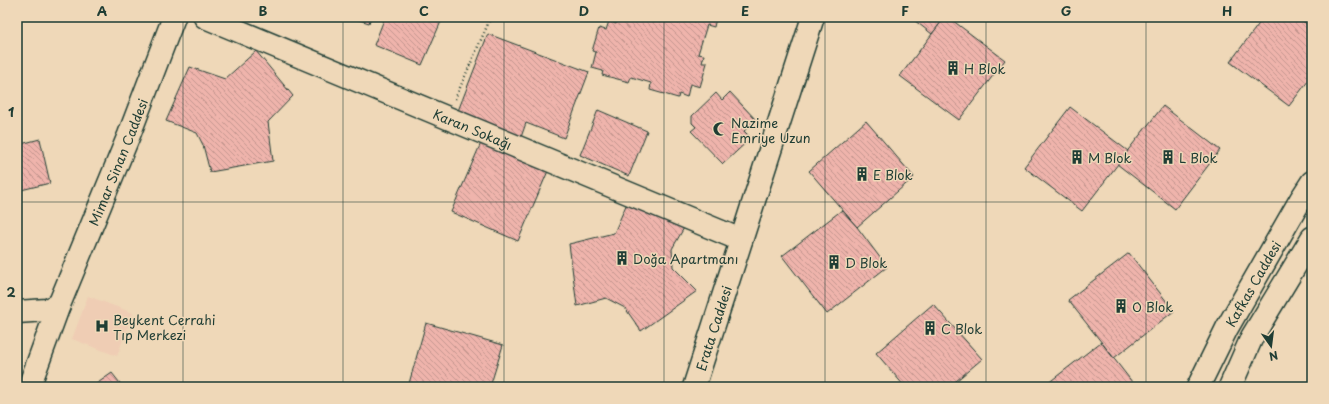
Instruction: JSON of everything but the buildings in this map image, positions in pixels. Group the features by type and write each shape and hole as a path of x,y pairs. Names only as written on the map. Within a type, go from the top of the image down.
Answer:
{"street":[{"name":"Mimar Sinan Caddesi","path":"28,387 59,305 128,136 174,17"},
{"name":"Karan Sokağı","path":"204,17 741,240"},
{"name":"Erata Caddesi","path":"694,387 813,17"},
{"name":"Kafkas Caddesi","path":"1198,387 1227,328 1308,196"},
{"name":"Kafkas Caddesi","path":"1230,387 1252,337 1312,238"},
{"path":"26,312 47,310 59,305"},
{"path":"26,312 45,322 44,346"}],"path":[{"path":"447,118 491,17"}],"shaded area":[{"name":"Beykent Cerrahi Tıp Merkezi","path":"88,296 133,313 117,356 72,339"}],"place":[{"name":"H Blok","path":"953,68"},
{"name":"Nazime Emriye Uzun","path":"720,129"},
{"name":"M Blok","path":"1077,157"},
{"name":"L Blok","path":"1168,157"},
{"name":"E Blok","path":"862,174"},
{"name":"Doğa Apartmanı","path":"622,258"},
{"name":"D Blok","path":"834,262"},
{"name":"O Blok","path":"1121,306"},
{"name":"Beykent Cerrahi Tıp Merkezi","path":"102,326"},
{"name":"C Blok","path":"930,328"}]}
